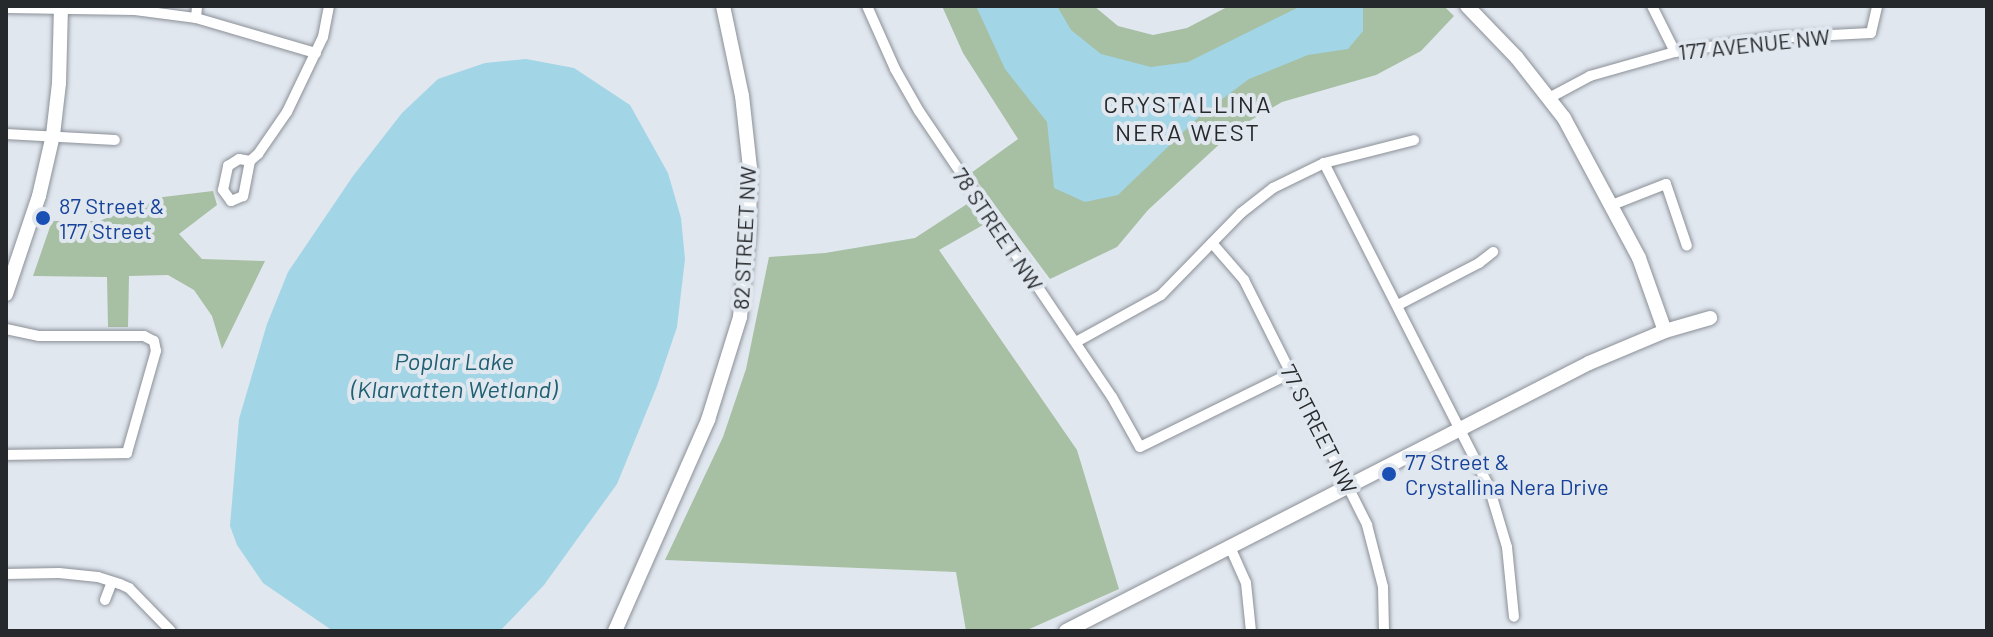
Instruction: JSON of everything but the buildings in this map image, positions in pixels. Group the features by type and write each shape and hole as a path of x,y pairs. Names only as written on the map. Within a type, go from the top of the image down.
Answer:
{"street":[{"path":"196,18 197,6"},
{"path":"250,161 287,112 316,53 329,6"},
{"name":"82 STREET NW","path":"615,631 720,390 740,317 747,266 747,133 723,6"},
{"name":"78 STREET NW","path":"867,6 895,69 919,111 1076,342 1140,447 1291,373"},
{"path":"1467,6 1549,98 1612,205 1639,258 1665,331"},
{"path":"1652,6 1675,52"},
{"name":"177 AVENUE NW","path":"1549,98 1590,76 1675,52 1758,39 1871,33 1876,23 1877,6"},
{"path":"6,8 135,10 196,18 316,53"},
{"path":"6,294 39,196 53,135 59,83 61,8"},
{"path":"6,134 115,140"},
{"path":"1076,342 1161,295 1256,200 1324,163 1414,140"},
{"path":"1324,163 1489,487 1502,525 1514,617"},
{"path":"1612,205 1666,184 1687,246"},
{"name":"77 STREET NW","path":"1212,243 1244,280 1349,486 1376,552 1384,631"},
{"path":"1398,305 1479,263 1493,252"},
{"path":"1066,631 1589,363 1665,331 1710,318"},
{"path":"6,329 28,335 144,336 154,341 156,358 127,453 6,455"},
{"name":"82 STREET NW","path":"606,631 634,564 668,507"},
{"path":"1230,547 1246,583 1251,631"},
{"path":"6,574 59,573 112,582 129,588 171,631"},
{"path":"105,600 112,582"}],"green space":[{"path":"942,6 1094,6 1118,26 1153,35 1187,28 1229,6 1444,6 1454,16 1421,51 1376,75 1282,102 1236,129 1148,210 1117,247 1050,279 971,173 1018,139 963,53"},
{"path":"213,191 217,205 179,234 202,259 265,261 222,349 212,316 194,290 168,275 129,276 128,327 108,327 107,277 33,276 52,221 99,221 163,197"},
{"path":"967,204 983,225 939,250 1077,450 1119,589 1025,631 966,631 956,572 665,560 723,437 746,369 769,257 825,253 915,238"}],"water":[{"path":"976,6 1057,6 1071,30 1101,54 1151,67 1188,62 1301,6 1363,6 1363,31 1348,49 1308,55 1249,79 1201,115 1118,195 1085,202 1054,188 1047,122 1005,69"},
{"name":"Poplar Lake (Klarvatten Wetland)","path":"526,59 574,68 630,105 668,173 681,218 685,259 677,327 617,484 544,585 500,631 333,631 263,583 237,545 230,526 239,419 267,324 288,272 353,176 402,113 438,79 485,63"}],"place":[{"name":"87 Street & 177 Street","path":"43,218"},
{"name":"77 Street & Crystallina Nera Drive","path":"1389,474"}],"district":[{"name":"CRYSTALLINA NERA WEST","path":"1188,118"}]}
